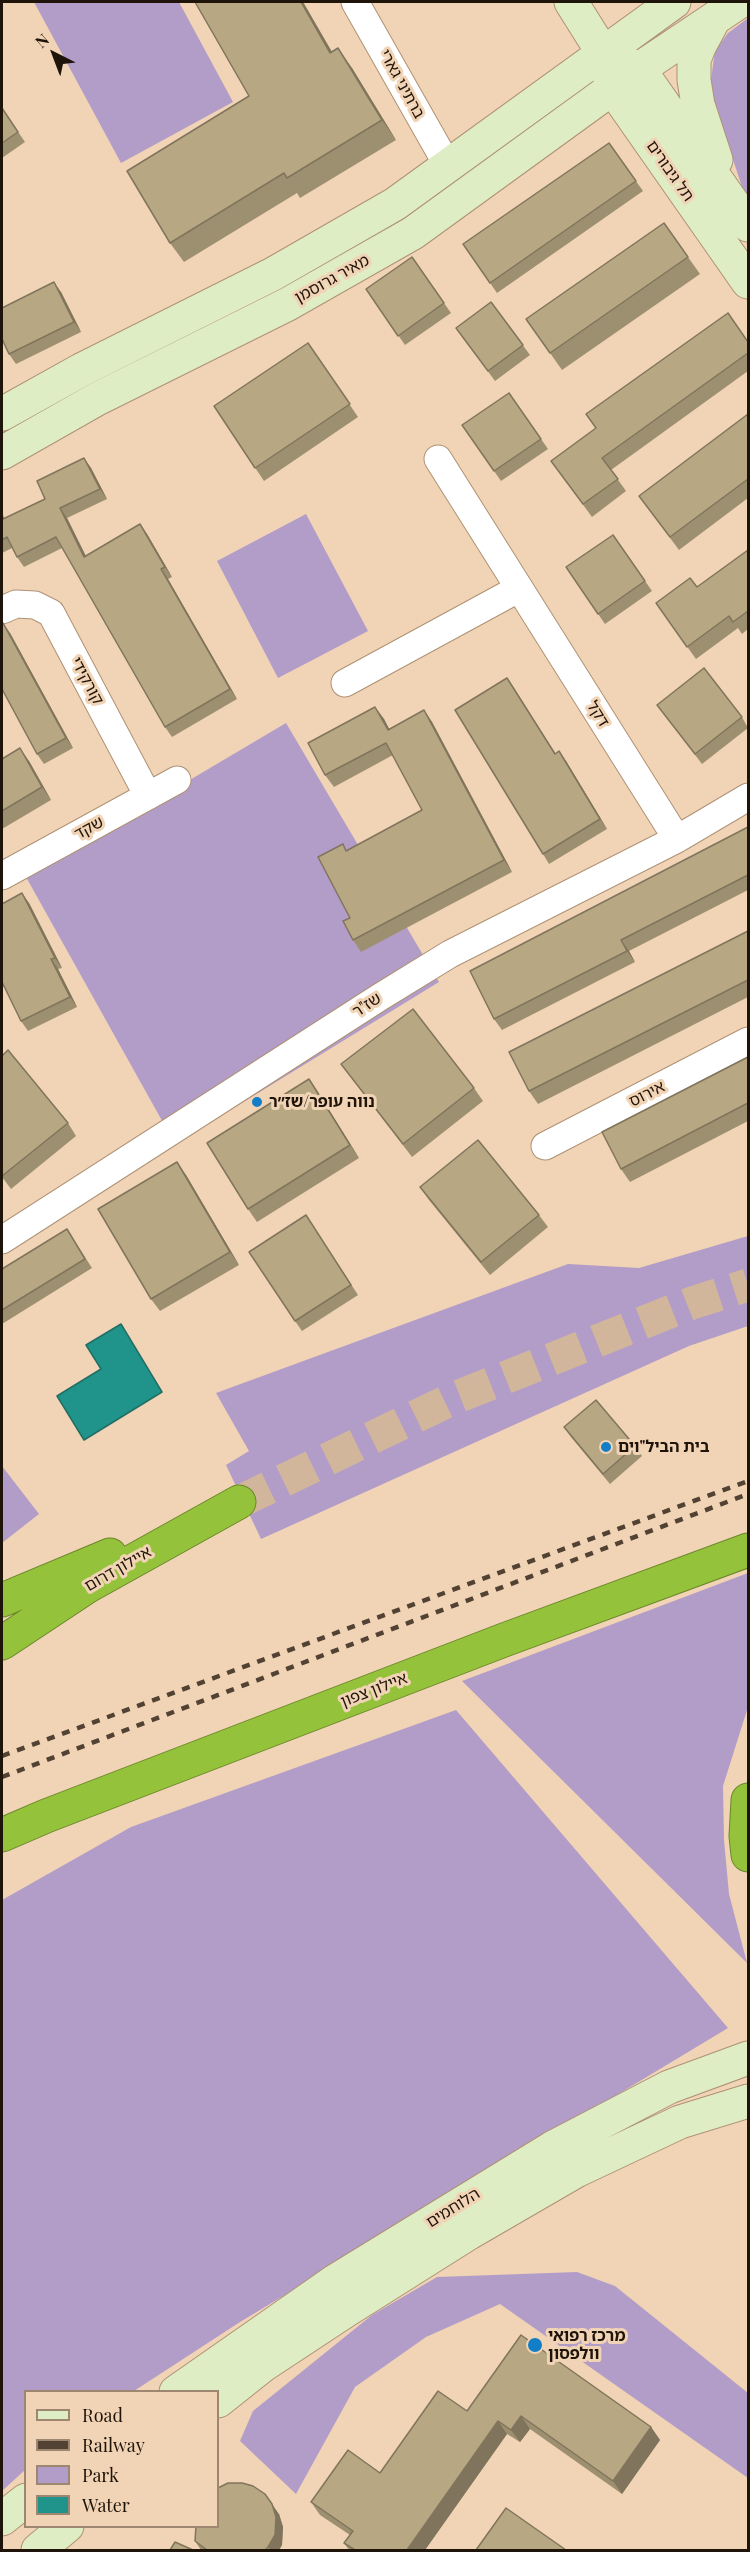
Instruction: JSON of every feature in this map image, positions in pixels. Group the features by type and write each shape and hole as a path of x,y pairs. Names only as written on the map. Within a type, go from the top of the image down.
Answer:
{"highway":[{"name":"איילון דרום","path":"2,1600 232,1505 88,1586 2,1642"},
{"name":"איילון צפון","path":"2,1835 504,1640 748,1550"},
{"path":"748,1800 746,1836 748,1855"}],"street":[{"name":"ברתיני גארי","path":"355,2 448,166"},
{"name":"תל גיבורים","path":"571,2 603,53 612,89 748,282"},
{"name":"מאיר גרוסמן","path":"2,414 81,370 333,241 395,204 675,2"},
{"name":"מאיר גרוסמן","path":"2,453 97,399 288,304 368,260 475,190 639,69 727,10"},
{"path":"727,10 699,47 694,60 694,80 698,105 712,152 748,224"},
{"path":"603,53 639,69"},
{"name":"תל גיבורים","path":"639,69 748,224"},
{"name":"דקל","path":"438,459 677,839"},
{"path":"345,683 518,589"},
{"name":"קורקידי","path":"2,610 16,604 35,605 51,613 148,796"},
{"name":"שקד","path":"2,876 177,780"},
{"name":"שז\"ר","path":"2,1240 450,954 677,839 748,797"},
{"name":"אירוס","path":"545,1146 748,1041"},
{"name":"הלוחמים","path":"177,2390 335,2281 552,2148 669,2087 748,2058"},
{"name":"הלוחמים","path":"219,2400 262,2366 347,2310 469,2233 576,2171 680,2122 748,2101"},
{"path":"2,2519 24,2502"},
{"path":"38,2550 65,2528"}],"green space":[{"path":"34,2 179,2 233,102 121,163"},
{"path":"748,18 748,205 715,105 711,79 715,51 728,33"},
{"path":"306,514 368,631 278,678 217,561"},
{"path":"286,723 439,982 175,1144 26,877"},
{"path":"748,1236 748,1326 689,1346 261,1539 226,1465 249,1451 216,1393 568,1264 639,1268"},
{"path":"2,1466 39,1514 2,1543"},
{"path":"748,1573 748,1707 723,1786 724,1840 729,1894 747,1963 462,1681"},
{"path":"456,1710 728,2028 240,2322 136,2390 24,2390 24,2471 2,2491 2,1900 131,1827"},
{"path":"577,2272 615,2286 748,2393 748,2478 500,2304 426,2337 355,2387 296,2494 240,2441 253,2411 372,2315 437,2277"}],"water":[{"path":"121,1324 162,1392 84,1440 57,1396 101,1369 86,1345"}],"building":[{"path":"195,2 301,2 330,53 338,48 382,120 287,178 284,173 170,243 127,171 249,96"},
{"path":"2,108 18,132 2,143"},
{"path":"609,143 636,181 490,283 463,244"},
{"path":"664,223 688,257 550,353 526,319"},
{"path":"412,257 444,303 398,336 366,289"},
{"path":"54,282 74,322 9,354 2,339 2,308"},
{"path":"491,302 523,345 488,371 456,328"},
{"path":"728,313 748,342 748,353 602,458 618,479 583,504 551,461 596,428 586,414"},
{"path":"308,343 350,404 255,468 214,406"},
{"path":"509,393 541,439 494,471 462,425"},
{"path":"748,414 748,479 670,537 639,496"},
{"path":"84,458 100,489 60,508 84,557 140,524 165,567 161,569 230,689 165,727 56,537 17,557 7,537 2,540 2,516 3,519 45,499 37,481"},
{"path":"613,535 645,581 598,614 566,567"},
{"path":"748,550 748,611 733,622 729,616 687,647 656,603 690,578 697,587"},
{"path":"2,623 66,738 37,754 2,689"},
{"path":"704,668 742,717 695,754 657,705"},
{"path":"507,678 555,754 559,751 600,819 543,854 455,710"},
{"path":"375,707 388,730 424,710 504,860 353,940 343,921 350,918 318,857 343,844 346,851 422,810 386,743 325,775 308,743"},
{"path":"20,748 42,787 2,811 2,759"},
{"path":"748,827 748,875 621,940 627,951 494,1019 470,971"},
{"path":"22,893 55,958 51,959 70,997 21,1021 2,982 2,904"},
{"path":"748,931 748,980 529,1091 509,1052"},
{"path":"413,1009 474,1088 403,1144 341,1064"},
{"path":"8,1050 68,1123 2,1176 2,1056"},
{"path":"748,1057 748,1103 621,1169 602,1132"},
{"path":"309,1079 350,1145 248,1209 207,1143"},
{"path":"478,1140 539,1215 481,1262 420,1187"},
{"path":"177,1162 230,1252 151,1299 98,1209"},
{"path":"306,1215 351,1285 295,1321 249,1252"},
{"path":"67,1229 85,1259 2,1310 2,1269"},
{"name":"בית הביל\"וים","path":"596,1400 635,1446 603,1474 564,1427"},
{"path":"521,2335 651,2427 613,2481 521,2416 511,2430 498,2421 407,2550 355,2550 344,2543 353,2531 311,2502 348,2450 380,2473 438,2391 467,2411"},
{"path":"228,2483 242,2483 253,2486 265,2494 272,2504 276,2517 275,2535 265,2550 207,2550 195,2541 196,2528 219,2528 219,2488"},
{"path":"506,2508 566,2550 476,2550"},
{"path":"175,2542 193,2550 170,2550"}],"tunnel":[{"path":"239,1502 452,1399 692,1303 748,1285"}],"railway":[{"path":"2,1756 748,1481"},
{"path":"2,1777 748,1494"}],"place":[{"name":"נווה עופר/שז״ר","path":"257,1102"},
{"name":"בית הביל\"וים","path":"606,1447"},
{"name":"מרכז רפואי וולפסון","path":"535,2345"}]}
